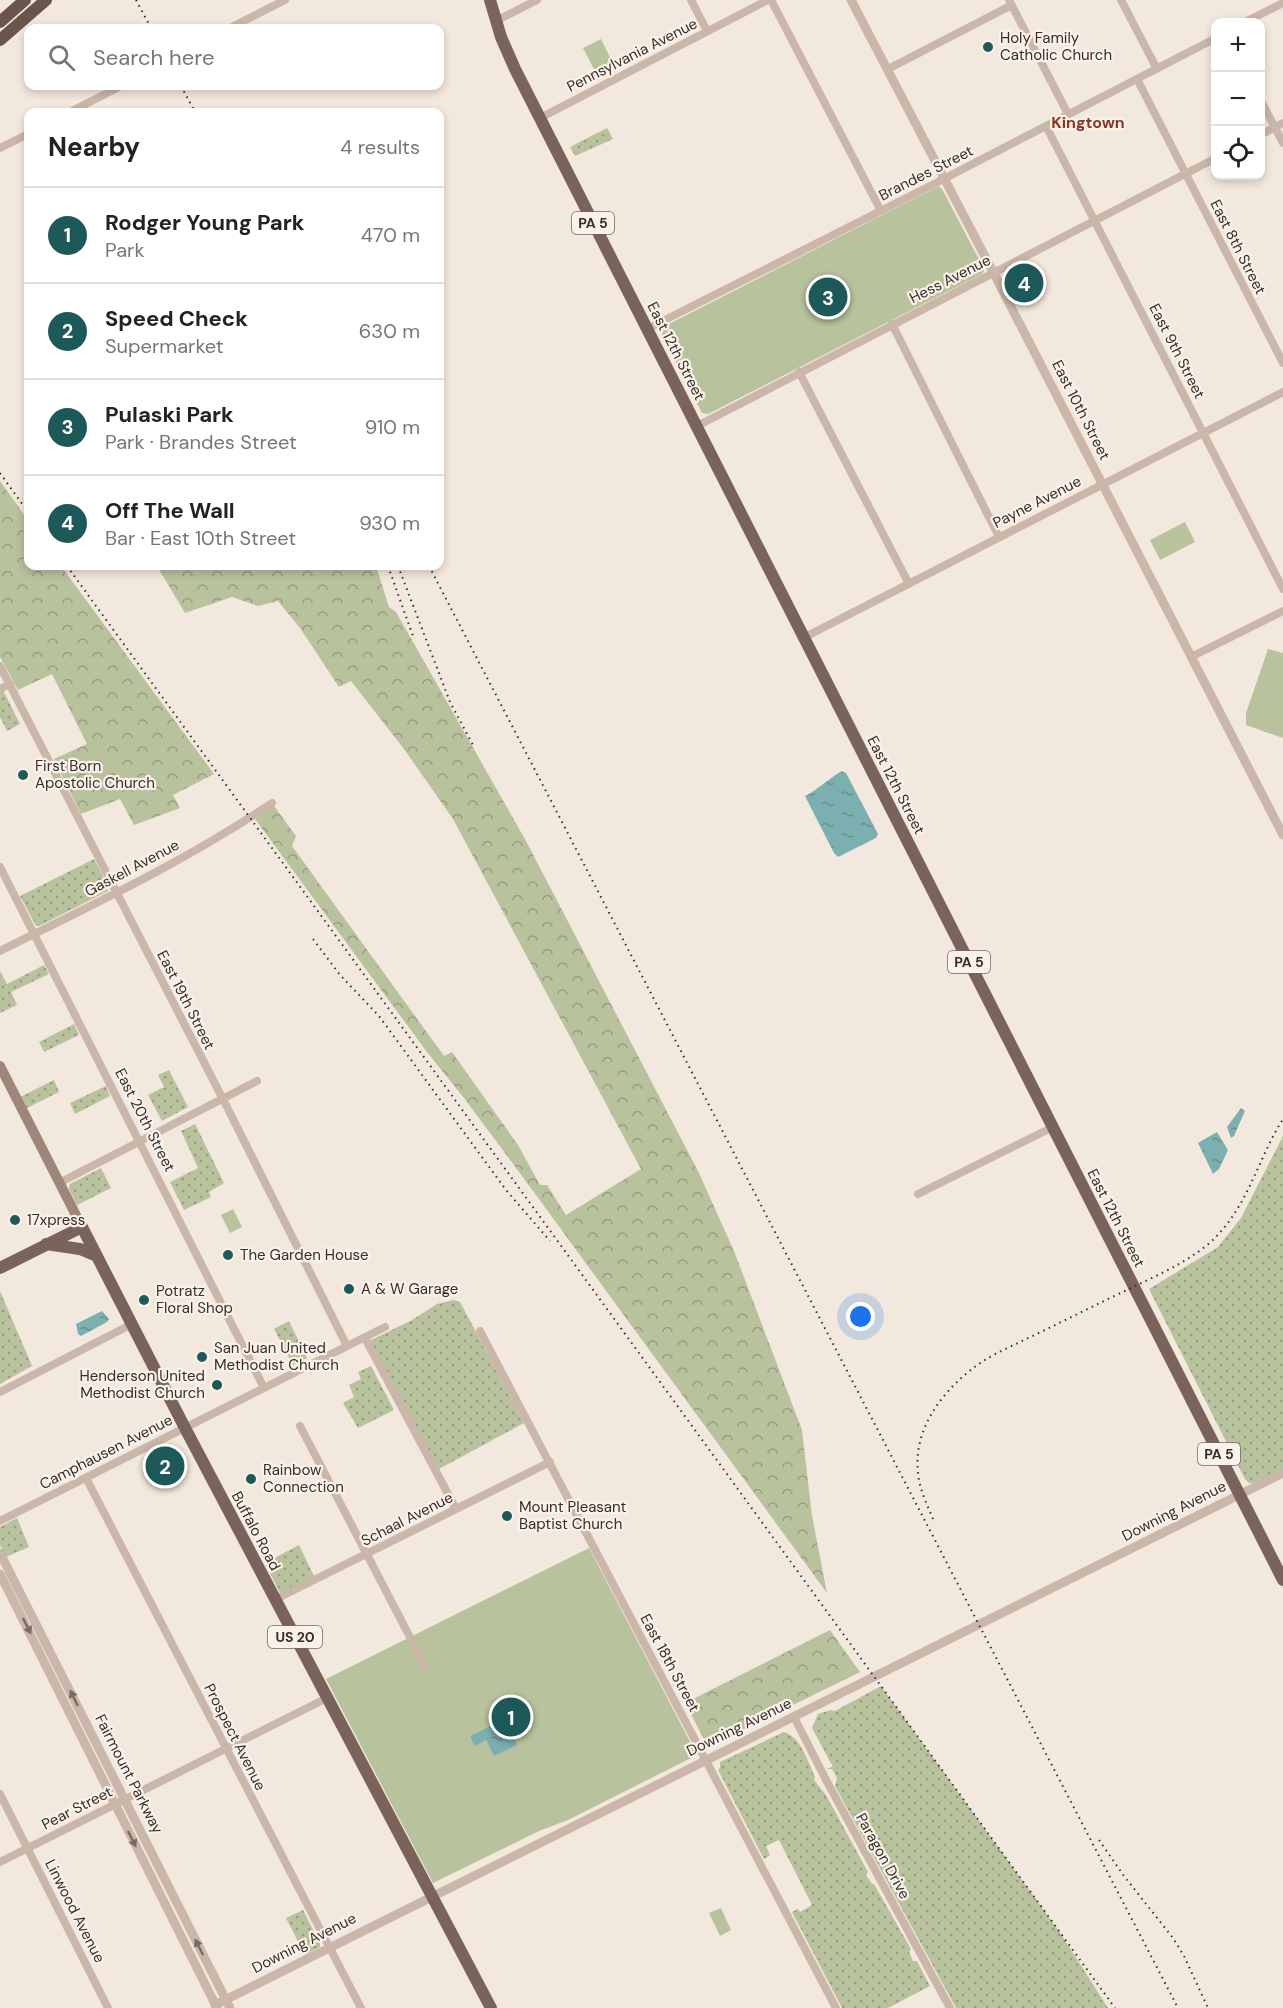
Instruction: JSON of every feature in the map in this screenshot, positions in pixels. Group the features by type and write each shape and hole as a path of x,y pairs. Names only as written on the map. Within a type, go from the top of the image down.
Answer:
{"highway":[{"path":"1,20 25,0"},
{"path":"0,40 46,0"}],"main road":[{"name":"East 12th Street","path":"490,0 510,58 540,118 1283,1580"},
{"name":"Buffalo Road","path":"0,1066 185,1428 491,2008"},
{"path":"0,1268 82,1227"},
{"path":"46,1244 73,1248 97,1256"}],"street":[{"path":"238,24 285,0"},
{"path":"496,21 537,0"},
{"path":"692,0 707,31"},
{"path":"769,0 881,212"},
{"name":"Pennsylvania Avenue","path":"540,118 769,0"},
{"name":"East 10th Street","path":"850,0 888,69 1283,835"},
{"path":"1121,0 1157,69"},
{"path":"888,69 1011,3 1068,114"},
{"path":"1253,18 1283,3"},
{"name":"Brandes Street","path":"647,329 881,212 1211,40"},
{"name":"East 8th Street","path":"1137,79 1283,363"},
{"path":"78,108 114,90"},
{"path":"1265,106 1279,125 1283,143"},
{"path":"1265,132 1279,125"},
{"name":"East 9th Street","path":"1046,126 1283,589"},
{"path":"0,148 24,136"},
{"name":"Hess Avenue","path":"697,426 1211,160"},
{"path":"892,324 999,537"},
{"path":"799,372 909,584"},
{"name":"Payne Avenue","path":"804,637 1283,392"},
{"path":"1191,657 1283,611"},
{"name":"East 19th Street","path":"0,666 347,1346"},
{"path":"0,689 9,684"},
{"name":"Gaskell Avenue","path":"0,951 199,848 272,803"},
{"name":"East 20th Street","path":"0,867 141,1141 264,1388"},
{"path":"59,1182 257,1081"},
{"path":"918,1194 1053,1127"},
{"path":"0,1392 132,1324"},
{"name":"Camphausen Avenue","path":"0,1521 385,1328"},
{"name":"East 18th Street","path":"480,1331 837,2008"},
{"path":"365,1338 456,1509"},
{"path":"300,1426 426,1666"},
{"name":"Schaal Avenue","path":"276,1599 550,1462"},
{"name":"Downing Avenue","path":"214,2007 228,2004 329,1948 432,1896 1283,1473"},
{"name":"Prospect Avenue","path":"86,1478 361,2008"},
{"name":"Fairmount Parkway","path":"0,1553 228,2004"},
{"name":"Fairmount Parkway","path":"0,1574 214,2007"},
{"name":"Pear Street","path":"0,1862 327,1698"},
{"name":"Paragon Drive","path":"794,1717 950,2008"},
{"name":"Linwood Avenue","path":"0,1794 108,2008"}],"green space":[{"path":"601,39 612,62 595,71 583,48"},
{"path":"607,128 613,139 575,156 570,147"},
{"path":"939,186 983,267 982,274 708,414 702,413 662,335 663,327"},
{"path":"0,481 24,514 24,570 64,570 214,774 173,795 180,808 134,825 120,799 81,814 54,759 87,744 52,674 18,690 0,657"},
{"path":"1185,522 1195,542 1160,560 1150,540"},
{"path":"159,570 377,570 389,607 396,612 526,841 699,1173 734,1251 802,1430 812,1516 827,1593 525,1180 427,1052 255,819 274,806 296,836 292,846 444,1056 452,1052 518,1145 540,1185 547,1185 566,1215 641,1169 453,819 404,749 351,681 339,687 300,628 278,601 258,606 232,597 185,613"},
{"path":"1268,649 1283,653 1283,738 1246,725 1246,713"},
{"path":"3,690 20,724 7,731 0,717 0,692"},
{"path":"94,859 108,885 108,891 36,926 20,896"},
{"path":"44,965 49,974 11,992 17,1005 0,1013 0,971 7,984"},
{"path":"74,1024 79,1035 44,1052 39,1042"},
{"path":"169,1070 188,1107 162,1121 148,1095 164,1087 158,1075"},
{"path":"54,1080 59,1092 27,1108 20,1097"},
{"path":"106,1086 110,1096 75,1114 70,1103"},
{"path":"195,1124 224,1183 209,1192 211,1197 184,1210 170,1182 198,1168 181,1131"},
{"path":"1283,1136 1283,1469 1249,1483 1149,1289 1218,1247 1241,1218"},
{"path":"101,1168 111,1188 77,1205 69,1189 70,1184"},
{"path":"233,1209 242,1227 230,1233 221,1215"},
{"path":"0,1291 32,1366 0,1384"},
{"path":"454,1300 460,1302 524,1423 439,1469 369,1341 412,1320 437,1304"},
{"path":"289,1321 307,1358 293,1365 274,1329"},
{"path":"371,1366 394,1410 358,1428 343,1403 354,1397 349,1385 361,1379 358,1372"},
{"path":"17,1518 29,1547 6,1557 0,1545 0,1527"},
{"path":"299,1545 314,1576 280,1593 265,1563"},
{"path":"589,1548 697,1755 568,1820 539,1831 433,1883 326,1679"},
{"path":"830,1630 860,1672 708,1747 685,1703"},
{"path":"881,1686 1059,1931 1108,2008 956,2008 835,1786 837,1778 832,1769 826,1769 833,1767 812,1728 818,1714 835,1711"},
{"path":"784,1732 799,1744 815,1777 814,1780 826,1795 868,1872 866,1875 874,1884 911,1949 909,1952 913,1961 917,1961 930,1986 888,2008 842,2008 792,1912 798,1909 800,1912 812,1905 779,1840 766,1846 770,1855 764,1859 718,1770 720,1762"},
{"path":"721,1908 731,1930 720,1936 709,1913"},
{"path":"303,1910 320,1943 320,1947 305,1955 286,1918"}],"water":[{"path":"842,771 846,773 878,834 876,838 838,857 805,796"},
{"path":"1241,1108 1245,1111 1231,1138 1227,1127"},
{"path":"1217,1132 1228,1150 1219,1169 1213,1174 1198,1143"},
{"path":"102,1311 109,1319 107,1322 81,1336 78,1334 76,1324"},
{"path":"495,1724 502,1736 511,1732 517,1745 494,1756 486,1740 475,1746 470,1736"}],"railway":[{"path":"136,0 149,24"},
{"path":"183,90 193,108"},
{"path":"0,473 24,506"},
{"path":"70,570 1115,2008"},
{"path":"389,570 414,639"},
{"path":"400,570 450,702 474,747"},
{"path":"431,570 1178,2008"},
{"path":"313,939 340,975 379,1016 506,1190 550,1241"},
{"path":"933,1519 920,1484 918,1472 920,1441 933,1412 952,1387 976,1366 994,1355 1160,1274 1206,1246 1232,1218 1283,1119"},
{"path":"1099,1840 1173,1938 1208,2008"}],"place":[{"name":"Holy Family Catholic Church","path":"988,47"},
{"name":"Off The Wall","path":"1024,283"},
{"name":"Pulaski Park","path":"828,297"},
{"name":"First Born Apostolic Church","path":"23,775"},
{"name":"17xpress","path":"15,1220"},
{"name":"The Garden House","path":"228,1255"},
{"name":"A & W Garage","path":"349,1289"},
{"name":"Potratz Floral Shop","path":"144,1300"},
{"name":"San Juan United Methodist Church","path":"202,1357"},
{"name":"Henderson United Methodist Church","path":"217,1385"},
{"name":"Speed Check","path":"165,1466"},
{"name":"Rainbow Connection","path":"251,1479"},
{"name":"Mount Pleasant Baptist Church","path":"507,1516"},
{"name":"Rodger Young Park","path":"511,1717"}],"district":[{"name":"Kingtown","path":"1088,122"}]}
